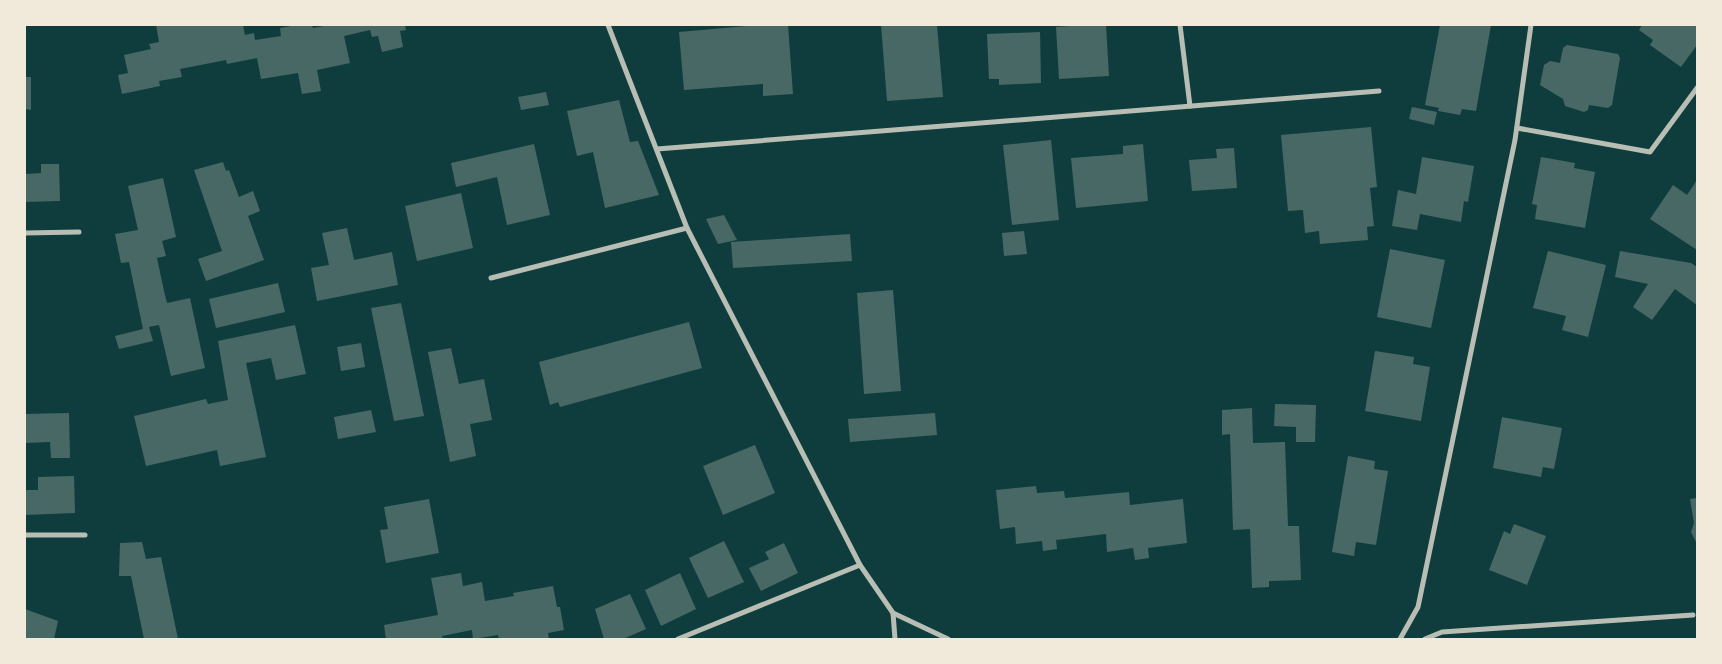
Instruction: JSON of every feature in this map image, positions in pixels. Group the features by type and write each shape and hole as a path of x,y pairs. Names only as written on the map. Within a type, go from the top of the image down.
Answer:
{"street":[{"path":"608,25 687,228 860,565 893,614 895,639"},
{"path":"1180,25 1190,106"},
{"path":"1400,639 1418,607 1517,128 1531,25"},
{"path":"1517,128 1650,152 1697,88"},
{"path":"657,149 1379,91"},
{"path":"491,278 687,228"},
{"path":"25,233 79,232"},
{"path":"25,535 85,535"},
{"path":"678,639 860,565"},
{"path":"893,614 948,639"},
{"path":"1425,639 1442,632 1693,615"}],"building":[{"path":"156,25 243,25 245,35 254,33 255,40 281,36 280,28 297,25 312,25 313,28 329,25 405,25 406,30 400,31 403,47 382,52 378,36 372,37 370,30 344,36 350,63 317,70 321,91 302,94 298,73 261,79 257,58 227,64 226,60 180,69 182,77 159,81 160,86 122,94 118,75 128,73 124,55 151,49 149,44 159,42"},
{"path":"758,25 788,25 793,94 763,96 763,84 684,90 679,32"},
{"path":"881,25 937,25 943,97 887,101"},
{"path":"1106,25 1109,76 1059,79 1056,27"},
{"path":"1440,25 1491,25 1476,111 1462,109 1460,115 1438,111 1439,108 1425,105"},
{"path":"1642,25 1697,25 1697,45 1681,67 1650,45 1653,40 1639,30"},
{"path":"1040,32 1041,83 999,85 999,79 989,79 987,34"},
{"path":"1567,45 1618,54 1620,58 1612,105 1608,108 1589,105 1588,110 1584,112 1565,106 1563,99 1540,85 1544,65 1550,61 1560,63 1563,48"},
{"path":"25,77 31,77 31,110 25,109"},
{"path":"546,92 549,105 521,110 518,97"},
{"path":"619,100 630,142 638,141 659,195 605,208 593,152 577,156 567,111"},
{"path":"1412,107 1437,112 1434,125 1409,119"},
{"path":"1371,127 1377,187 1370,188 1374,226 1367,227 1368,240 1320,244 1319,231 1305,233 1303,210 1288,211 1281,135"},
{"path":"1051,140 1059,220 1012,225 1003,145"},
{"path":"534,144 550,215 507,225 497,177 456,187 451,163"},
{"path":"1143,144 1148,201 1076,208 1071,158 1123,154 1123,146"},
{"path":"1234,148 1237,188 1192,191 1189,160 1217,158 1216,149"},
{"path":"1422,157 1474,166 1468,202 1464,201 1461,222 1420,214 1417,230 1392,226 1398,190 1416,194"},
{"path":"1541,157 1575,163 1574,168 1595,172 1585,228 1535,219 1537,205 1532,204"},
{"path":"223,162 226,171 229,170 239,197 253,191 260,211 248,216 264,260 206,281 198,259 222,251 194,170"},
{"path":"41,164 59,164 60,201 25,202 25,174 41,173"},
{"path":"163,178 176,237 162,241 166,256 157,258 164,291 167,303 190,298 205,368 171,376 159,325 149,327 153,341 119,349 115,336 143,329 129,262 121,263 115,234 138,230 128,186"},
{"path":"1697,180 1697,250 1650,219 1673,185 1687,195"},
{"path":"461,193 473,248 417,261 405,206"},
{"path":"724,215 737,240 718,244 706,219"},
{"path":"347,228 354,260 392,252 398,285 317,301 311,268 329,265 322,233"},
{"path":"1024,231 1027,254 1004,256 1002,233"},
{"path":"850,234 852,261 733,268 731,242"},
{"path":"1390,249 1445,260 1431,328 1377,317"},
{"path":"1548,251 1606,265 1588,337 1562,330 1566,316 1533,308"},
{"path":"1620,251 1691,263 1697,267 1697,305 1675,289 1652,320 1633,307 1648,284 1615,277"},
{"path":"278,283 285,312 216,328 209,299"},
{"path":"893,290 901,391 864,394 857,293"},
{"path":"401,303 424,416 394,421 371,308"},
{"path":"689,322 702,368 560,407 558,402 550,405 539,362"},
{"path":"295,325 306,374 276,380 271,358 246,363 266,457 220,466 217,450 146,466 134,416 206,399 208,404 228,400 218,341"},
{"path":"361,343 365,367 341,371 337,347"},
{"path":"451,348 459,384 484,379 492,420 470,424 476,456 450,462 428,352"},
{"path":"1375,351 1414,357 1413,364 1430,367 1421,421 1365,411"},
{"path":"1275,404 1316,405 1315,442 1296,442 1296,427 1274,426"},
{"path":"1252,408 1253,443 1285,442 1288,526 1299,526 1301,580 1269,581 1269,587 1252,588 1250,529 1233,530 1230,434 1222,435 1222,410"},
{"path":"371,410 376,432 338,439 334,417"},
{"path":"69,413 70,458 51,458 50,442 25,443 25,414"},
{"path":"935,413 937,435 850,442 848,419"},
{"path":"1502,417 1562,428 1554,469 1543,467 1541,477 1493,468"},
{"path":"755,445 775,493 723,515 703,466"},
{"path":"1348,456 1375,461 1374,469 1388,471 1376,545 1356,542 1354,556 1332,552"},
{"path":"74,476 75,513 25,515 25,490 38,490 38,477"},
{"path":"1036,486 1037,493 1064,491 1065,498 1129,492 1130,505 1183,499 1187,543 1148,548 1149,558 1135,560 1133,548 1107,552 1106,534 1056,540 1057,549 1043,551 1042,541 1016,544 1015,527 1000,529 996,490"},
{"path":"1697,498 1697,544 1691,532 1694,523 1690,499"},
{"path":"429,499 439,553 386,563 380,530 388,529 384,507"},
{"path":"1514,524 1546,536 1527,585 1489,570 1504,531 1510,534"},
{"path":"724,541 744,582 708,598 689,558"},
{"path":"142,542 146,559 161,557 178,639 144,639 131,576 119,576 120,543"},
{"path":"784,543 798,573 761,591 749,568 769,559 765,552"},
{"path":"461,573 463,586 482,582 485,601 514,596 513,593 553,586 557,607 560,607 564,630 548,633 549,639 499,639 498,635 473,639 472,630 442,636 443,639 386,639 384,625 438,615 431,578"},
{"path":"680,573 696,609 661,626 645,590"},
{"path":"630,594 646,629 623,639 604,639 595,609"},
{"path":"25,609 58,621 54,639 25,639"}]}
